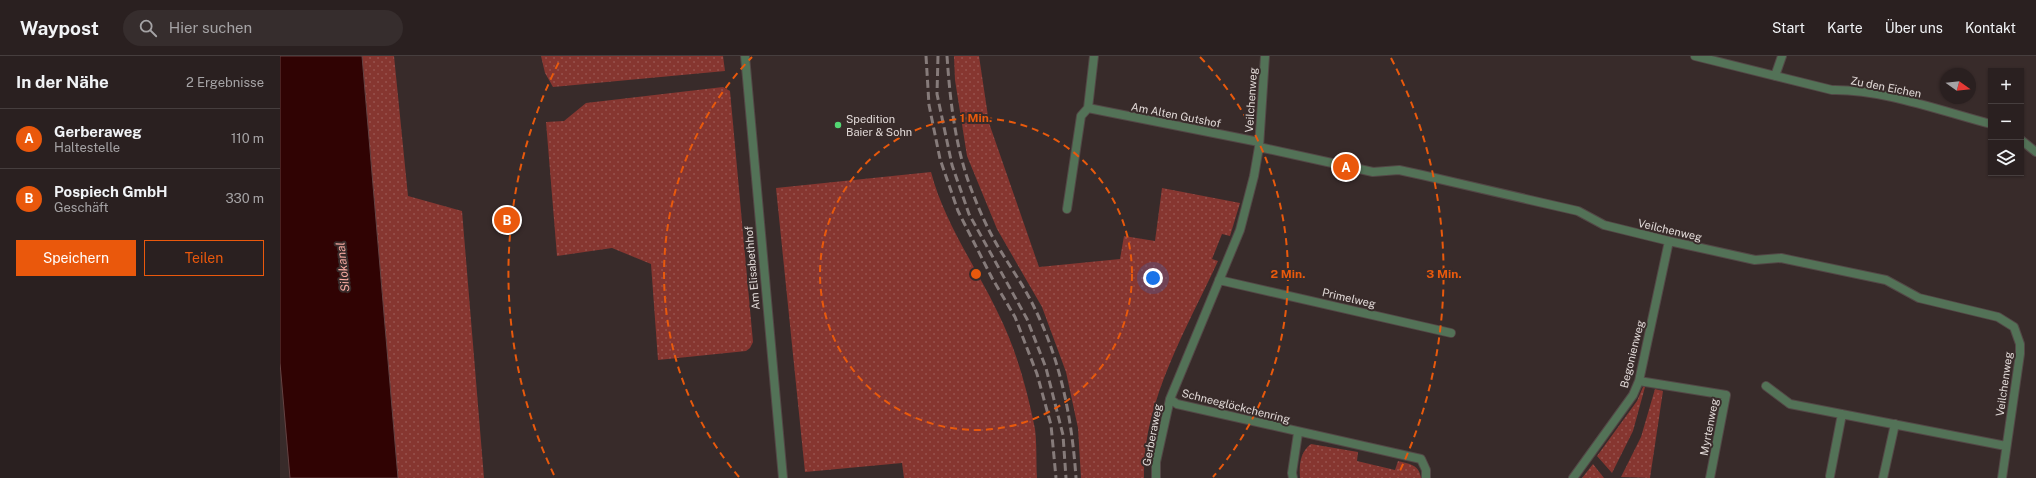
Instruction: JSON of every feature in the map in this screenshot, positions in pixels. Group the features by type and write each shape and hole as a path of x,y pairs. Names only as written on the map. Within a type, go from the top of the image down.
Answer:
{"street":[{"name":"Am Elisabethhof","path":"745,56 783,478"},
{"path":"1068,209 1081,116 1088,108 1094,56"},
{"name":"Veilchenweg","path":"1265,56 1259,145 1373,172 1399,170 1578,211 1604,225 1755,260 1781,258 1886,280 1919,298 1998,317 2014,327 2020,344 2020,354 2002,478"},
{"name":"Zu den Eichen","path":"1695,56 1832,90 1850,90 1902,100 1988,123"},
{"path":"1775,76 1782,56"},
{"name":"Am Alten Gutshof","path":"1088,108 1259,145"},
{"path":"2024,142 2036,152"},
{"name":"Gerberaweg","path":"1156,478 1156,462 1170,399 1240,230 1254,176 1259,145"},
{"name":"Begonienweg","path":"1573,478 1588,454 1633,395 1639,381 1669,241"},
{"name":"Primelweg","path":"1219,280 1451,333"},
{"name":"Myrtenweg","path":"1639,381 1726,395 1710,478"},
{"path":"1766,386 1790,404 2006,446"},
{"name":"Schneeglöckchenring","path":"1170,399 1177,404 1421,459 1426,470 1426,478"},
{"path":"1830,476 1842,414"},
{"path":"1883,478 1895,424"},
{"name":"Schneeglöckchenring","path":"1293,478 1292,473 1298,432"}],"shaded area":[{"path":"362,56 394,56 408,196 462,211 484,478 398,478"},
{"path":"541,56 723,56 725,71 553,87 545,73"},
{"path":"954,56 979,56 989,123 1039,267 1120,259 1124,236 1155,241 1162,188 1240,203 1230,236 1222,234 1212,259 1218,261 1180,339 1158,394 1150,422 1145,450 1144,478 1081,478 1078,428 1066,372 1042,307 997,229 967,156 955,80"},
{"path":"723,87 730,91 753,342 750,348 746,351 658,360 651,264 612,248 557,256 546,122 564,121 586,103"},
{"path":"931,172 952,226 997,311 1010,339 1024,384 1035,429 1037,478 904,478 902,463 805,472 776,188"},
{"path":"1643,387 1645,387 1633,431 1612,473 1597,456 1637,401"},
{"path":"1655,389 1663,391 1650,478 1621,477 1641,437"},
{"path":"1311,444 1358,452 1357,461 1395,470 1398,461 1410,464 1416,467 1421,478 1300,478 1302,455"},
{"path":"1593,464 1604,478 1582,478"}],"water":[{"name":"Silokanal","path":"280,56 362,56 398,478 290,478 280,363"}],"railway":[{"path":"926,56 929,105 940,159 958,211 992,278 1015,317 1037,374 1051,425 1056,478"},
{"path":"938,56 937,94 952,165 969,214 1027,319 1046,368 1063,435 1066,478"},
{"path":"947,56 954,122 960,155 972,192 985,222 1030,299 1052,349 1064,391 1072,434 1076,478"}],"place":[{"name":"Spedition Baier & Sohn","path":"838,125"},
{"name":"Gerberaweg","path":"1346,167"},
{"name":"Pospiech GmbH","path":"507,220"}]}
